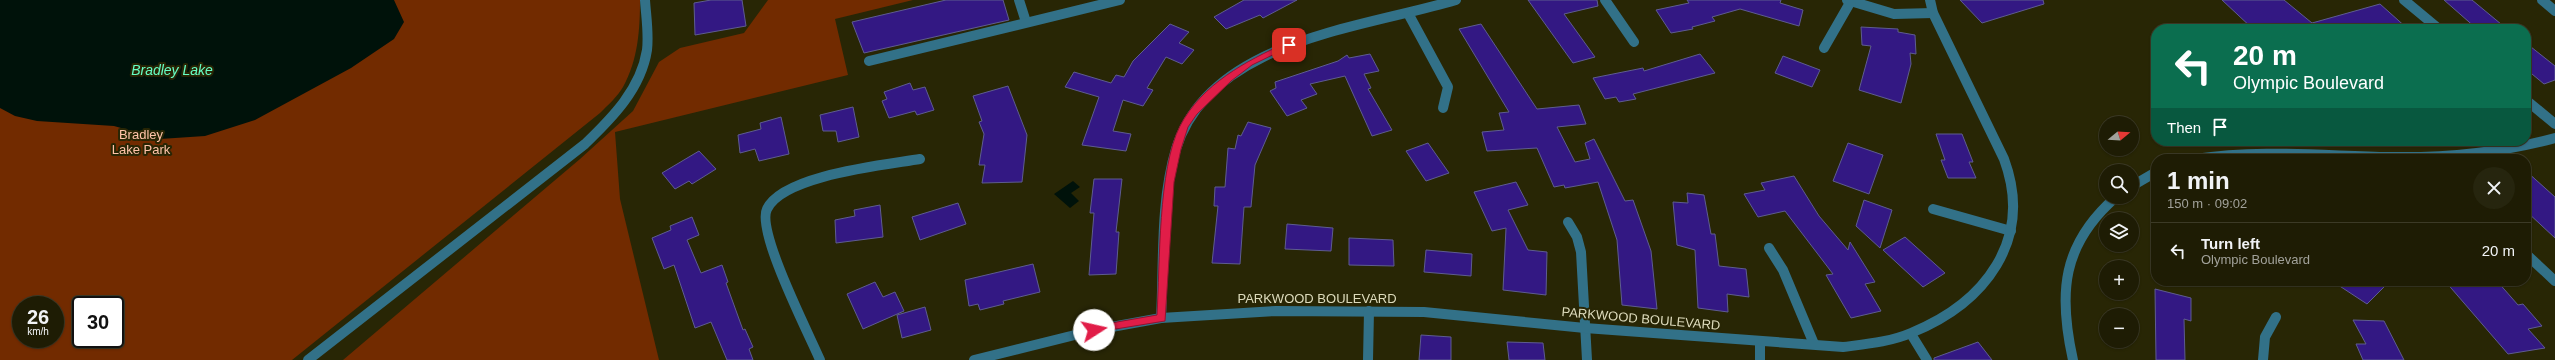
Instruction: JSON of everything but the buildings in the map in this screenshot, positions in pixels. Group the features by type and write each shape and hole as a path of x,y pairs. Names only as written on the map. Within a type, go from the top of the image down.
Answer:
{"street":[{"path":"308,360 586,144 612,119 629,97 641,71 647,49 645,0"},
{"path":"1019,0 1026,22"},
{"path":"869,61 1120,0"},
{"path":"1161,318 1170,182 1176,149 1184,127 1194,111 1228,78 1268,53 1322,36 1409,15 1456,0"},
{"path":"1605,0 1634,42"},
{"name":"PARKWOOD BOULEVARD","path":"974,360 1094,330 1161,318 1218,313 1369,311 1424,312 1585,328 1843,347 1866,345 1911,334 1947,315 1978,292 1993,274 2004,253 2011,231 2013,214 2011,180 2002,152 1933,13 1930,0"},
{"path":"2404,0 2433,24"},
{"path":"2542,0 2555,11"},
{"path":"1824,48 1849,1 1894,14 1933,13"},
{"path":"1409,15 1448,87 1443,108"},
{"path":"2531,104 2555,124"},
{"path":"2531,145 2555,138"},
{"path":"2469,154 2521,146"},
{"path":"2238,154 2290,154"},
{"path":"820,360 766,231 767,209 777,195 798,184 920,159"},
{"path":"2139,182 2151,175"},
{"path":"2072,360 2064,319 2064,294 2071,254 2078,240 2106,204"},
{"path":"1933,209 2011,231"},
{"path":"1568,222 1577,237 1581,252 1587,360"},
{"path":"1769,248 1783,270 1814,344"},
{"path":"2531,259 2555,281"},
{"path":"1368,360 1369,311"},
{"path":"2263,360 2262,347 2266,330 2276,317"},
{"path":"1911,334 1926,360"},
{"path":"1760,341 1760,360"}],"green space":[{"name":"Bradley Lake Park","path":"0,0 640,0 639,34 635,56 623,87 613,100 600,113 292,360 0,360"},
{"path":"768,0 913,0 835,19 848,75 615,132 620,199 659,360 343,360 580,159 633,111 659,62 680,48 744,33"}],"water":[{"name":"Bradley Lake","path":"0,0 394,0 404,22 394,39 351,68 255,120 205,136 160,139 114,126 37,121 15,116 0,108"},
{"path":"1073,181 1080,187 1071,193 1079,201 1070,208 1054,194"}],"route":[{"path":"1094,330 1161,318 1170,182 1176,149 1184,127 1194,111 1228,78 1249,63 1268,53 1289,45"}]}
